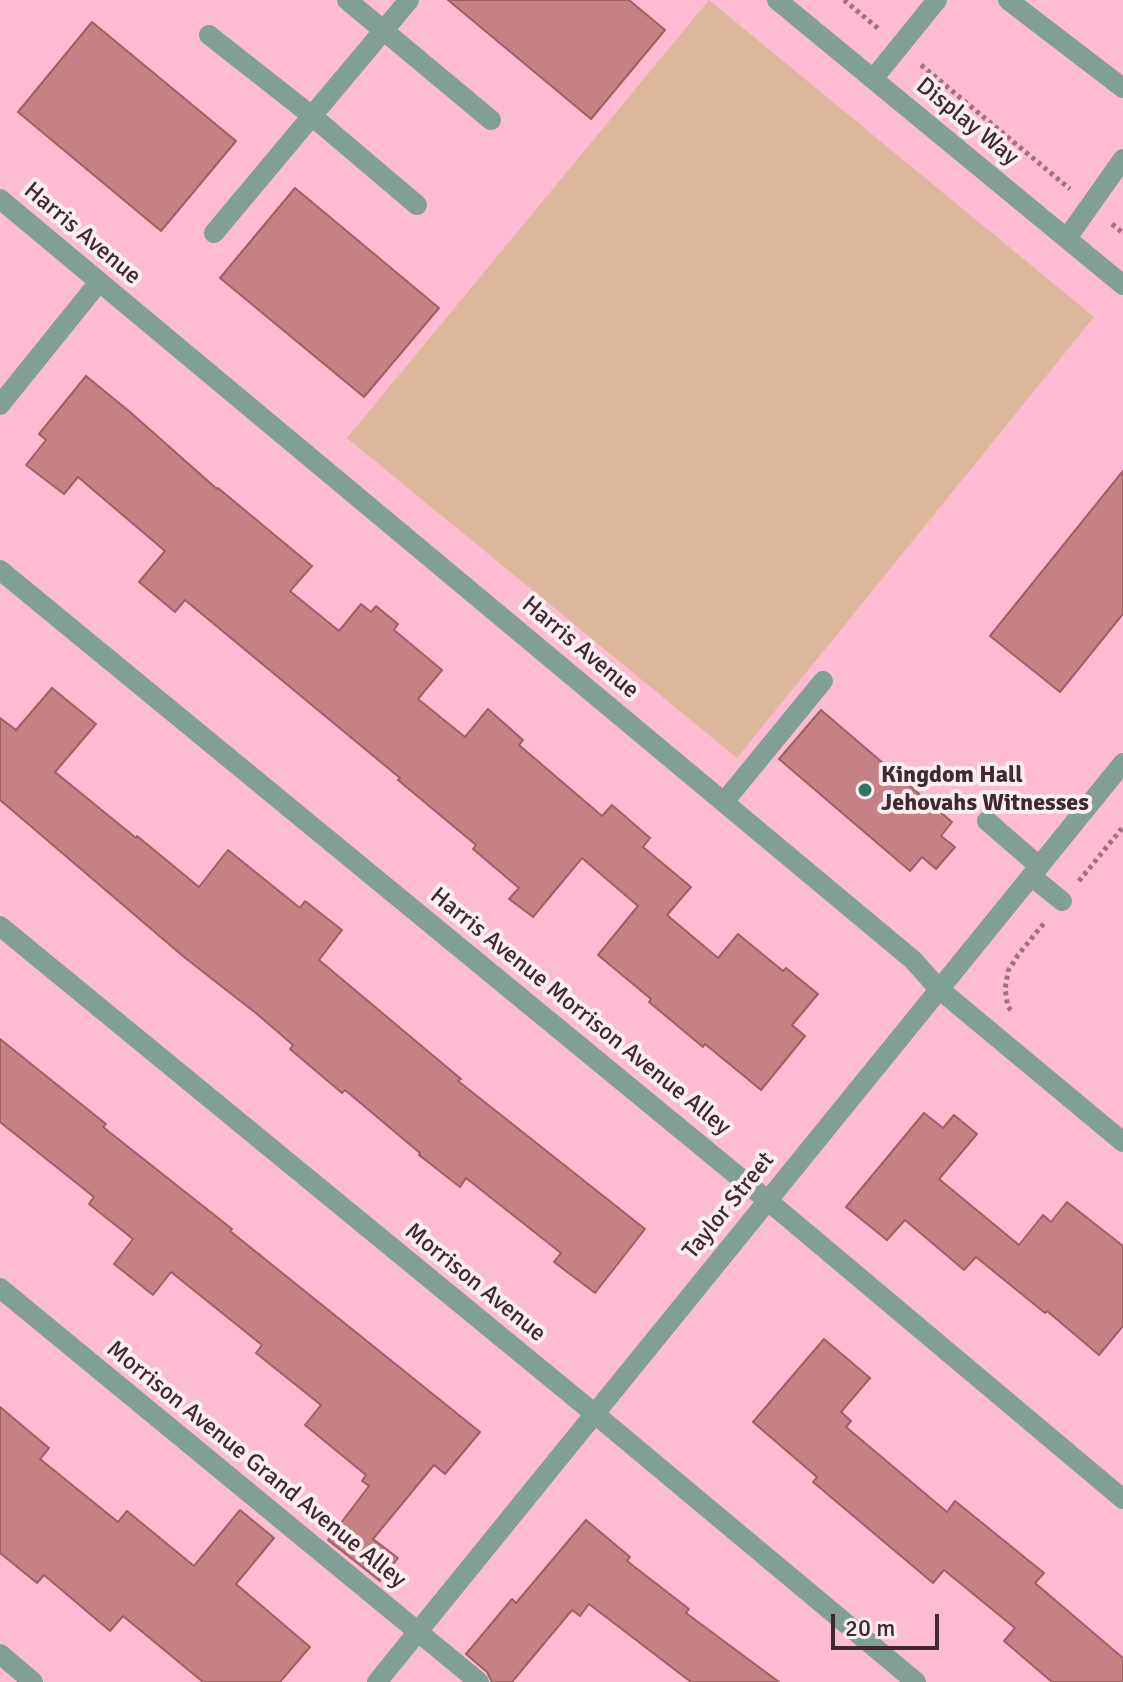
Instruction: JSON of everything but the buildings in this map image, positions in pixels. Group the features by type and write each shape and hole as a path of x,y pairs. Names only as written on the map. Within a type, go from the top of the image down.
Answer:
{"street":[{"path":"347,0 491,120"},
{"path":"214,233 409,0"},
{"name":"Display Way","path":"777,0 1123,285"},
{"path":"873,79 937,0"},
{"path":"1008,0 1123,88"},
{"path":"209,35 312,116 417,205"},
{"path":"1067,238 1123,159"},
{"name":"Harris Avenue","path":"0,199 913,960 939,989 1123,1142"},
{"path":"0,405 99,282"},
{"name":"Harris Avenue Morrison Avenue Alley","path":"0,570 767,1200 1123,1499"},
{"path":"724,802 823,681"},
{"name":"Taylor Street","path":"377,1682 1123,763"},
{"path":"987,821 1062,901"},
{"name":"Morrison Avenue","path":"0,926 916,1682"},
{"name":"Morrison Avenue Grand Avenue Alley","path":"0,1288 479,1682"},
{"path":"0,1654 33,1682"}],"path":[{"path":"844,0 1123,233"},
{"path":"1017,1019 1008,1007 1005,989 1008,971 1123,827"}],"shaded area":[{"path":"709,0 1094,317 737,758 347,438"}],"place":[{"name":"Kingdom Hall Jehovahs Witnesses","path":"865,790"}]}
